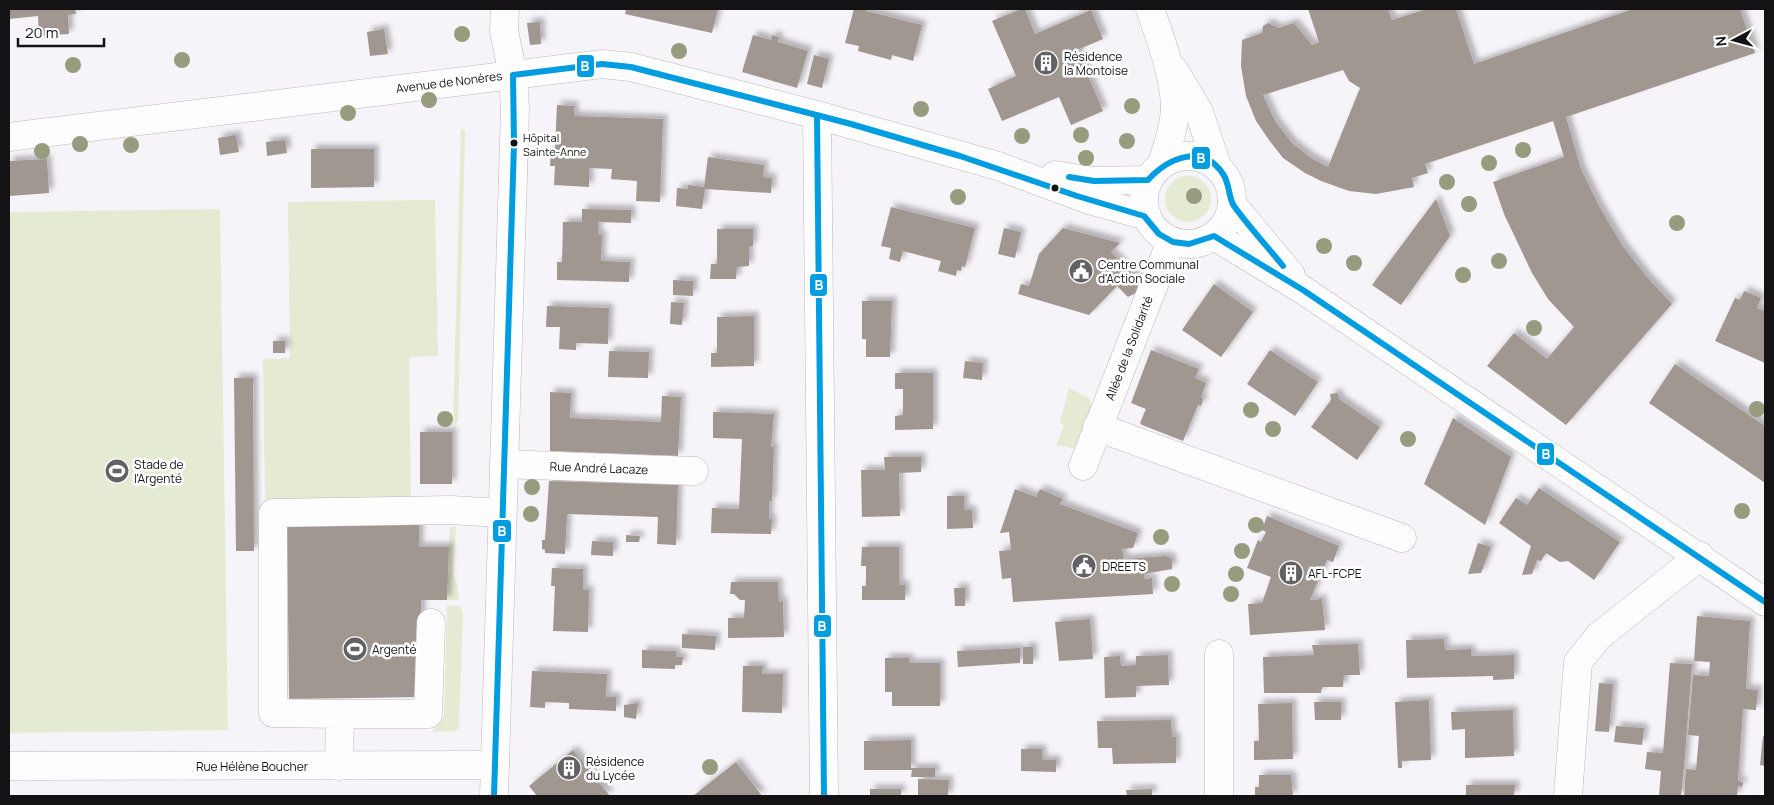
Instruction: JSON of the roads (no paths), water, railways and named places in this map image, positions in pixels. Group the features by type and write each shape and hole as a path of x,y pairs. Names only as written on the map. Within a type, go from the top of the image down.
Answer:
{"street":[{"path":"494,796 514,144 513,75 504,31 505,9"},
{"path":"1150,9 1166,57 1175,107 1171,133 1155,172 1144,192 1147,216 1160,235 1171,241 1185,245 1200,243 1214,236 1230,216 1232,204 1229,183 1217,166 1199,112 1166,57"},
{"name":"Avenue de Nonères","path":"9,137 602,64 631,68 817,115 998,166 1089,200 1147,216"},
{"path":"817,115 824,796"},
{"path":"1155,172 1175,157 1190,155 1204,158 1217,166"},
{"name":"Avenue de Nonères","path":"998,166 1094,181 1155,172"},
{"path":"1232,204 1303,290"},
{"path":"1214,236 1303,290 1700,556 1765,602"},
{"name":"Allée de la Solidarité","path":"1083,466 1171,241"},
{"path":"1098,427 1252,485 1402,538"},
{"name":"Rue André Lacaze","path":"504,464 694,471"},
{"path":"431,623 428,714 273,713 273,513 451,510 502,513"},
{"path":"1568,796 1578,662 1599,636 1700,556"},
{"path":"1219,654 1219,796"},
{"path":"339,766 340,714"},
{"name":"Rue Hélène Boucher","path":"9,766 495,765"}],"place":[{"name":"Résidence la Montoise","path":"1046,63"},
{"name":"Hôpital Sainte-Anne","path":"514,143"},
{"name":"Centre Communal d'Action Sociale","path":"1081,271"},
{"name":"Stade de l'Argenté","path":"117,471"},
{"name":"DREETS","path":"1084,566"},
{"name":"AFL-FCPE","path":"1291,573"},
{"name":"Argenté","path":"355,649"},
{"name":"Résidence du Lycée","path":"569,768"}]}
